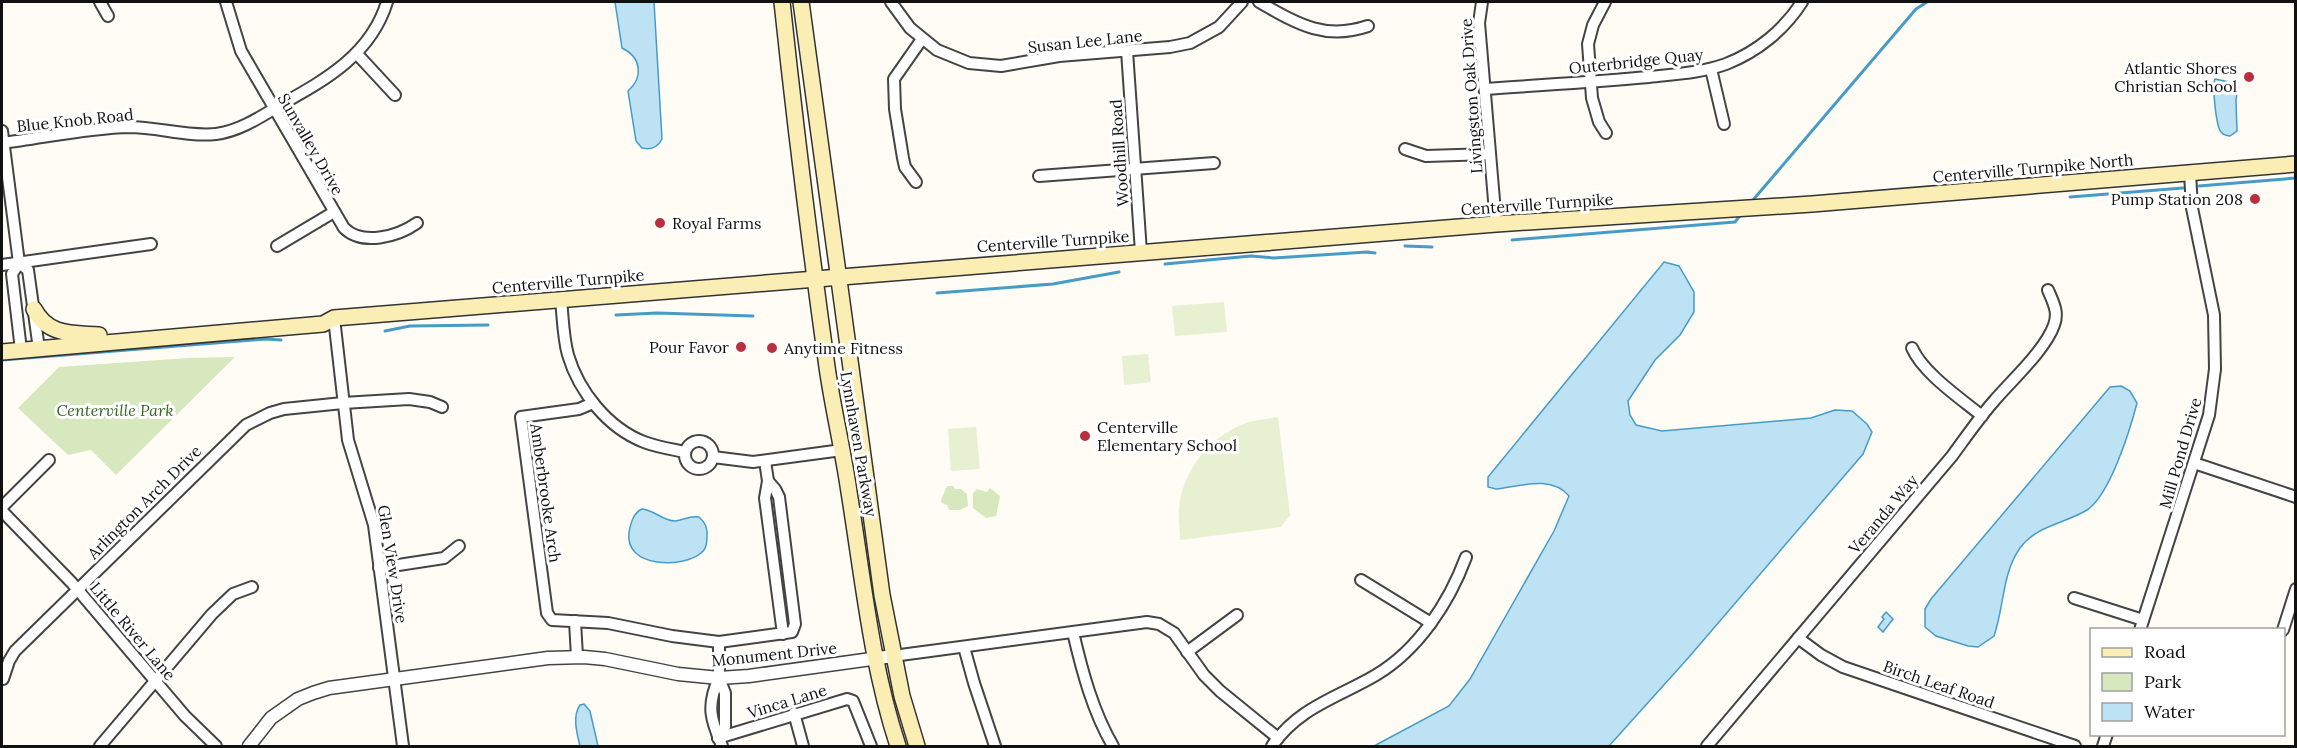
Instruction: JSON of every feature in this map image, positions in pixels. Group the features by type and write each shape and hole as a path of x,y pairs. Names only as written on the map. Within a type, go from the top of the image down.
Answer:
{"main road":[{"name":"Lynnhaven Parkway","path":"782,2 797,148 828,369 867,616 885,702 898,747"},
{"name":"Lynnhaven Parkway","path":"801,2 882,595 902,696 917,747"},
{"name":"Centerville Turnpike North","path":"1774,207 2295,164"},
{"name":"Centerville Turnpike","path":"39,344 99,335 325,315 334,318 1496,224 1774,207"},
{"path":"34,309 39,320 47,327 67,332 99,335"},
{"name":"Centerville Turnpike","path":"2,352 20,346 39,344 323,324 334,318"},
{"name":"Centerville Turnpike","path":"2,342 20,346"}],"street":[{"path":"100,2 108,16"},
{"name":"Sunvalley Drive","path":"226,2 241,51 273,110 349,233 361,238 399,233 417,224"},
{"name":"Blue Knob Road","path":"2,143 128,127 215,134 242,126 329,77 357,54 375,29 387,2"},
{"name":"Susan Lee Lane","path":"891,2 922,39 952,57 985,66 1017,65 1059,56 1170,47 1198,40 1219,27 1242,2"},
{"path":"1259,2 1295,22 1316,30 1338,33 1368,26"},
{"name":"Livingston Oak Drive","path":"1482,2 1479,23 1496,224"},
{"path":"1605,2 1590,33 1588,44 1594,111 1606,133"},
{"name":"Outerbridge Quay","path":"1485,89 1712,69 1741,57 1768,40 1782,28 1802,2"},
{"path":"916,182 905,167 893,87 897,72 922,39"},
{"name":"Woodhill Road","path":"1127,51 1141,252"},
{"path":"357,54 395,95"},
{"path":"1712,69 1724,124"},
{"path":"2,131 19,263 12,274 20,346"},
{"path":"1405,150 1426,156 1491,153"},
{"path":"1039,176 1214,163"},
{"name":"Mill Pond Drive","path":"2142,625 2209,415 2216,350 2214,315 2192,208 2190,173"},
{"path":"277,246 334,212"},
{"path":"2,265 152,244"},
{"path":"19,263 28,270 39,344"},
{"name":"Veranda Way","path":"1707,747 2044,343 2054,326 2056,316 2055,306 2048,290"},
{"path":"561,300 568,354 580,382 593,403 612,422 635,438 660,447 685,452"},
{"name":"Glen View Drive","path":"334,318 348,440 374,525 403,747"},
{"path":"1912,348 1915,356 1928,370 1982,416"},
{"name":"Arlington Arch Drive","path":"3,679 15,651 246,425 284,409 343,403 419,399 442,407"},
{"name":"Amberbrooke Arch","path":"593,403 579,409 521,417 547,613 549,618 556,621 608,623 672,636 719,642 783,634 765,498 768,481 765,460"},
{"path":"699,440 711,447 713,457 706,467 698,469 686,462 685,452 691,443 699,440"},
{"path":"713,457 753,462 842,450"},
{"path":"2,509 49,460"},
{"path":"2194,464 2295,497"},
{"name":"Little River Lane","path":"2,509 78,589 185,716 216,747"},
{"path":"379,568 444,558 459,546"},
{"path":"1275,742 1287,728 1308,711 1390,666 1405,655 1431,623 1446,599 1466,557"},
{"path":"1361,580 1431,623"},
{"path":"100,747 233,594 252,587"},
{"path":"2284,628 2295,589"},
{"path":"2074,598 2142,625"},
{"path":"1187,652 1237,615"},
{"path":"575,621 577,657"},
{"name":"Monument Drive","path":"249,747 258,732 271,718 298,699 329,688 548,658 577,657 605,659 678,674 719,678 749,676 1151,622 1167,628 1220,691 1275,742"},
{"path":"1073,632 1100,721 1113,747"},
{"name":"Birch Leaf Road","path":"1798,638 1821,655 1843,667 2076,747"},
{"path":"719,642 719,678 712,692 711,720 720,742"},
{"path":"964,647 995,747"},
{"name":"Vinca Lane","path":"720,742 794,713 851,699 871,747"},
{"path":"794,713 803,747"}],"green space":[{"path":"1224,302 1227,332 1175,336 1172,306"},
{"path":"1148,354 1151,382 1124,385 1122,356"},
{"name":"Centerville Park","path":"235,357 116,475 91,450 68,455 18,408 59,367"},
{"path":"1278,417 1290,515 1281,527 1180,540 1179,511 1182,493 1186,480 1200,456 1233,429 1246,423"},
{"path":"976,427 980,469 951,471 948,429"},
{"path":"947,486 961,489 967,494 968,506 960,510 949,510 941,500"},
{"path":"990,488 1000,496 996,516 986,518 973,508 973,493 977,489 987,492"}],"water":[{"path":"615,2 654,2 662,139 651,148 642,148 636,141 628,91 636,80 638,68 633,57 622,48"},
{"path":"2215,79 2234,83 2238,87 2237,131 2230,136 2222,133 2219,128 2214,97"},
{"path":"1664,262 1679,266 1694,292 1694,312 1680,335 1655,360 1628,401 1630,415 1636,425 1662,431 1811,418 1835,410 1852,411 1867,424 1872,432 1863,454 1689,657 1609,746 1374,746 1449,706 1470,679 1554,531 1569,496 1554,486 1545,484 1525,484 1496,489 1488,487 1488,477"},
{"path":"2121,386 2130,391 2137,403 2118,461 2104,491 2087,510 2034,534 2020,548 2006,579 1994,636 1978,647 1936,636 1925,627 1925,609 1931,599 2110,387"},
{"path":"642,509 671,521 699,517 707,531 704,550 693,558 669,563 645,559 636,553 630,544 629,532 634,516"},
{"path":"1886,612 1893,619 1883,632 1878,627"},
{"path":"584,704 590,711 598,746 580,746 576,714 580,705"}],"waterway":[{"path":"1753,200 1916,9 1927,2"},
{"path":"2199,186 2296,178"},
{"path":"2070,197 2183,188"},
{"path":"1512,240 1735,222 1739,217"},
{"path":"1405,246 1432,247"},
{"path":"1165,264 1251,256 1274,258 1375,253"},
{"path":"937,293 1053,284 1119,272"},
{"path":"616,315 657,313 753,316"},
{"path":"385,331 410,326 488,325"},
{"path":"2,360 266,339 281,340"}],"place":[{"name":"Atlantic Shores Christian School","path":"2249,77"},
{"name":"Pump Station 208","path":"2255,199"},
{"name":"Royal Farms","path":"660,223"},
{"name":"Pour Favor","path":"741,347"},
{"name":"Anytime Fitness","path":"772,348"},
{"name":"Centerville Elementary School","path":"1085,436"}]}
